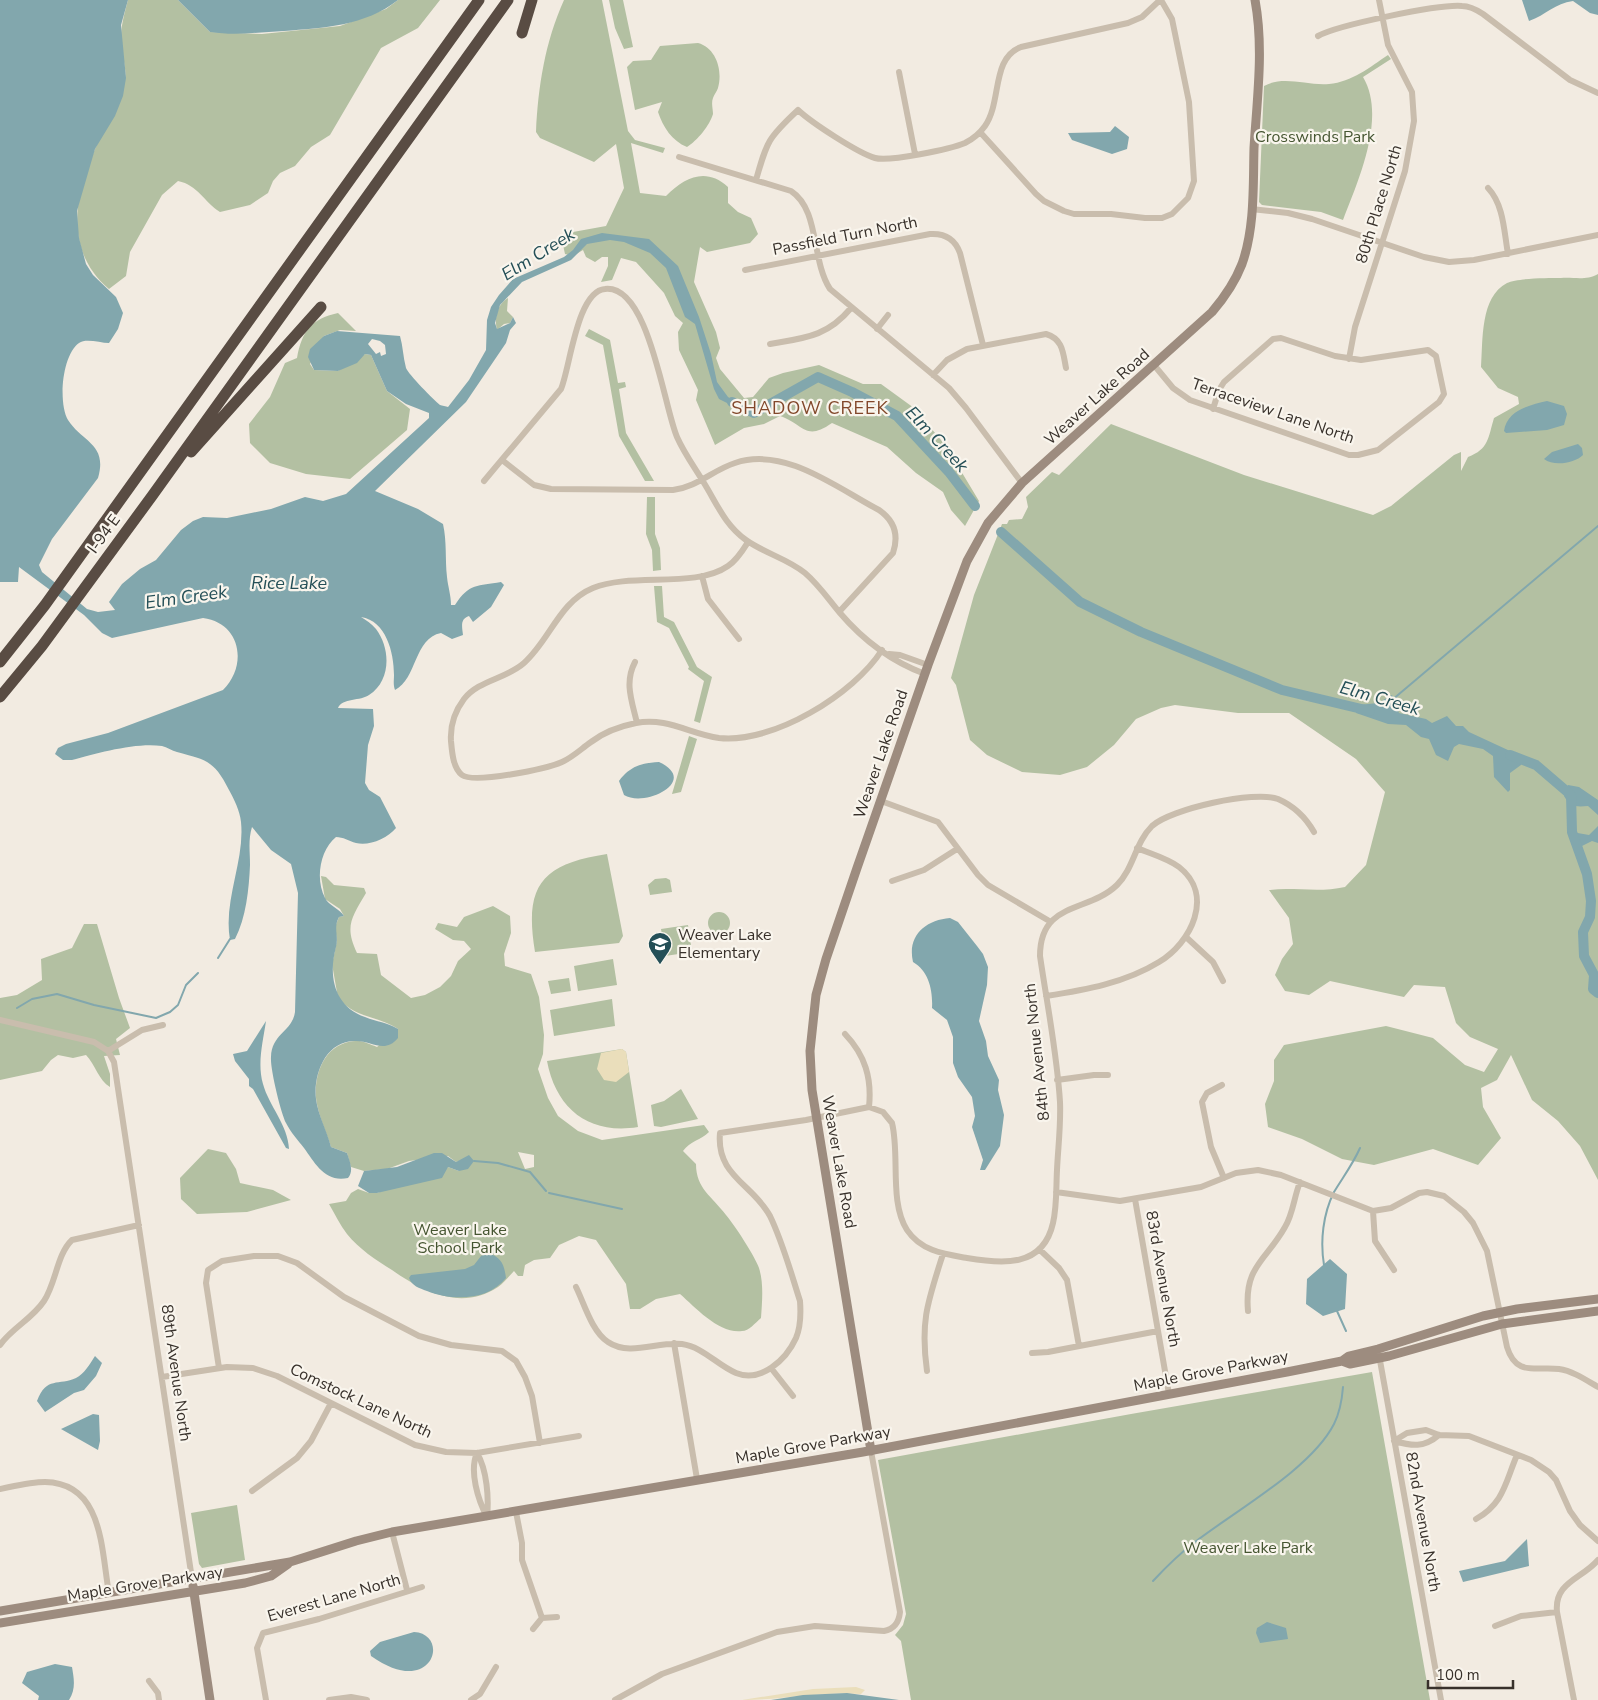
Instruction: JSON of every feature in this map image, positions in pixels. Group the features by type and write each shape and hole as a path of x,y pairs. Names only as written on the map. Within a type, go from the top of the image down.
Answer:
{"highway":[{"path":"0,662 33,622 479,0"},
{"path":"152,496 508,0"},
{"path":"522,33 532,0"},
{"path":"152,496 320,307"},
{"name":"I-94 E","path":"0,697 63,618 152,496"}],"main road":[{"name":"Weaver Lake Road","path":"871,1451 816,1118 810,1051 816,995 826,959 928,665 967,561 988,524 1022,483 1197,327 1224,298 1242,264 1248,245 1251,209 1260,45 1255,0"},
{"name":"Maple Grove Parkway","path":"0,1611 290,1562 356,1541 392,1532 871,1451 1342,1361 1350,1364 1460,1322 1500,1312 1598,1299"},
{"name":"Maple Grove Parkway","path":"1379,1354 1502,1324 1598,1311"},
{"name":"Maple Grove Parkway","path":"0,1623 194,1591 271,1576 290,1562"},
{"name":"89th Avenue North","path":"192,1579 210,1700"}],"street":[{"path":"756,180 768,142 777,130 798,110 870,156 884,159 961,144 980,132 995,104 1005,59 1015,49 1128,24 1142,17 1160,0 1172,19 1191,118 1193,188 1183,205 1175,212 1162,218 1145,218 1111,214 1074,214 1059,210 1036,194 980,132"},
{"name":"80th Place North","path":"1349,359 1355,327 1408,163 1414,121 1412,92 1388,45 1379,0"},
{"path":"1318,36 1330,29 1447,6 1467,6 1484,14 1580,86 1598,93"},
{"path":"899,72 915,154"},
{"path":"679,157 791,191 803,201 809,216 824,279 830,289 933,375 966,408 1022,483"},
{"path":"1488,188 1497,201 1508,254"},
{"path":"1251,209 1304,217 1424,256 1449,262 1508,254 1598,235"},
{"name":"Passfield Turn North","path":"745,270 930,234 950,238 960,253 983,345"},
{"path":"484,481 561,388 567,372 572,342 584,310 593,294 604,288 622,293 635,311 656,356 677,438 725,520 748,542 805,573 859,632 898,663 925,674"},
{"path":"770,344 808,337 828,330 851,308"},
{"path":"877,329 888,315"},
{"path":"933,375 947,360 958,353 983,345 1046,334 1053,336 1060,344 1066,368"},
{"path":"1213,409 1221,386 1273,340 1281,338 1349,359"},
{"name":"Terraceview Lane North","path":"1154,365 1184,396 1213,409 1340,452 1358,455 1384,447 1442,398 1444,394 1438,361 1436,356 1428,350 1367,361 1349,359"},
{"path":"502,460 524,479 543,488 673,490 690,487 729,465 744,460 782,461 804,470 886,515 895,528 897,536 894,553 839,612"},
{"path":"748,542 728,566 702,576 612,582 590,589 571,602 524,664 507,675 476,689 459,706 451,735 458,770 462,775 472,779 541,769 567,759 594,739 608,732 637,723 666,722 710,736 726,738 744,737 779,728 800,719 858,680 868,670 882,650"},
{"path":"702,576 708,599 738,639"},
{"path":"889,654 900,655 928,665"},
{"path":"635,662 628,675 628,684 637,723"},
{"path":"881,801 938,822 978,875 988,885 1050,922 1058,915 1100,896 1117,885 1124,877 1137,848 1152,826 1173,813 1259,796 1278,799 1288,804 1305,818 1314,832"},
{"path":"1046,996 1096,987 1136,974 1169,955 1186,937 1197,914 1196,893 1192,882 1178,867 1137,848"},
{"path":"892,881 924,870 958,849"},
{"name":"84th Avenue North","path":"1039,1249 1046,1241 1053,1223 1060,1115 1058,1080 1040,947 1041,938 1050,922"},
{"path":"1186,937 1213,962 1223,981"},
{"path":"0,1020 94,1042 108,1051 142,1030 163,1024"},
{"path":"845,1034 861,1054 866,1067 870,1080 869,1107"},
{"name":"89th Avenue North","path":"108,1051 116,1072 192,1579"},
{"path":"1058,1080 1108,1075"},
{"path":"1222,1085 1207,1093 1202,1102 1210,1147 1224,1178"},
{"path":"576,1287 598,1331 610,1344 626,1349 674,1343 692,1346 743,1375 758,1373 771,1368 784,1357 796,1337 801,1314 800,1301 769,1216 755,1196 728,1170 723,1158 720,1133 816,1118 869,1107 884,1112 892,1123 898,1202 903,1223 908,1232 924,1246 943,1254 1004,1263 1023,1259 1039,1249 1058,1268 1066,1280 1079,1346"},
{"path":"1056,1192 1104,1200 1135,1199 1201,1187 1248,1170 1258,1170 1270,1171 1373,1211 1391,1208 1410,1197 1427,1192 1444,1196 1452,1201 1473,1223 1485,1245 1508,1353 1518,1364 1528,1369 1559,1369 1570,1372 1598,1387"},
{"path":"1248,1311 1247,1294 1252,1275 1257,1263 1285,1228 1300,1182"},
{"name":"83rd Avenue North","path":"1135,1199 1169,1394"},
{"path":"1373,1211 1375,1241 1394,1270"},
{"path":"0,1345 10,1333 44,1302 57,1275 65,1247 72,1240 139,1225"},
{"path":"927,1370 923,1335 924,1319 943,1254"},
{"path":"219,1368 206,1283 208,1270 222,1261 254,1256 278,1256 297,1263 344,1297 419,1336 451,1345 494,1348 510,1355 521,1368 530,1388 540,1443"},
{"path":"1032,1352 1079,1346 1158,1331"},
{"path":"674,1343 697,1479"},
{"name":"82nd Avenue North","path":"1379,1354 1441,1700"},
{"name":"Comstock Lane North","path":"162,1377 219,1368 240,1367 266,1372 415,1445 446,1452 477,1453 579,1436"},
{"path":"771,1368 793,1396"},
{"path":"252,1491 297,1458 313,1436 330,1405"},
{"path":"1394,1440 1407,1433 1420,1430 1439,1435 1469,1436 1531,1460 1549,1472 1576,1519 1598,1541"},
{"path":"1394,1440 1409,1445 1420,1445 1439,1435"},
{"name":"Weaver Lake Road","path":"615,1700 662,1674 777,1632 815,1626 884,1631 891,1629 898,1623 900,1612 871,1451"},
{"path":"477,1453 481,1461 489,1503 487,1517"},
{"path":"1476,1519 1488,1512 1497,1503 1517,1455"},
{"path":"0,1489 44,1482 55,1483 76,1492 90,1507 99,1532 109,1593"},
{"path":"516,1512 522,1543 522,1560 542,1618"},
{"path":"392,1532 407,1590"},
{"path":"1574,1700 1557,1612 1558,1598 1565,1585 1598,1560"},
{"name":"Everest Lane North","path":"266,1700 260,1671 258,1642 267,1630 319,1619 407,1590 422,1587"},
{"path":"1494,1626 1521,1616 1557,1612"},
{"path":"533,1629 542,1618 557,1617"},
{"path":"471,1700 480,1694 496,1667"},
{"path":"149,1680 158,1693 159,1700"},
{"path":"329,1700 351,1697 367,1700"}],"green space":[{"path":"128,0 178,0 210,32 262,34 340,26 386,9 398,0 440,0 418,28 381,48 330,135 311,147 295,166 280,173 273,181 268,193 250,205 220,212 191,186 178,181 162,195 130,252 126,276 109,289 95,274 85,258 79,241 78,205 87,167 123,88 125,71 121,39"},
{"path":"564,0 602,0 628,131 635,140 665,148 663,153 631,143 640,193 666,196 673,189 688,180 704,176 712,177 728,187 728,203 738,212 751,218 758,234 750,243 707,252 700,247 694,282 716,332 720,348 716,358 720,369 744,398 753,397 769,378 819,365 863,384 881,384 914,408 946,446 979,501 965,526 951,510 943,492 916,473 887,447 832,423 816,431 810,431 780,416 764,424 744,428 715,445 696,400 698,390 679,350 678,332 683,323 675,316 664,293 636,262 621,258 612,280 601,282 608,266 608,257 602,257 595,262 586,257 583,250 573,256 565,254 563,245 573,232 606,226 624,188 616,144 594,162 540,138 536,132 547,48"},
{"path":"609,0 623,0 633,47 624,49 615,28"},
{"path":"698,43 714,55 720,74 718,88 712,100 713,114 709,123 695,141 687,147 669,133 663,123 658,112 662,102 635,110 627,67 633,61 651,60 660,46"},
{"name":"Crosswinds Park","path":"1388,55 1391,59 1363,77 1370,93 1372,111 1371,130 1368,149 1343,220 1321,212 1262,205 1259,202 1264,86 1280,81 1321,84 1337,83 1360,73"},
{"path":"1598,274 1598,1180 1580,1146 1558,1121 1532,1100 1511,1055 1497,1080 1481,1088 1483,1107 1501,1138 1478,1165 1433,1149 1374,1165 1342,1159 1302,1139 1268,1127 1265,1104 1274,1081 1274,1060 1284,1045 1386,1026 1433,1038 1465,1065 1484,1072 1498,1049 1470,1037 1456,1023 1445,987 1414,985 1404,997 1330,981 1309,995 1285,991 1275,975 1282,959 1293,944 1289,918 1269,890 1326,890 1345,887 1366,865 1385,792 1356,759 1289,713 1238,713 1175,705 1161,708 1136,719 1114,745 1087,767 1060,775 1022,772 987,755 970,740 956,685 951,678 974,595 1002,524 1007,524 1009,520 1022,519 1028,507 1026,497 1052,472 1059,475 1111,424 1244,475 1373,515 1391,506 1454,455 1461,452 1461,471 1468,457 1475,454 1487,442 1494,418 1519,404 1518,397 1498,388 1481,367 1483,332 1487,309 1492,298 1498,290 1512,281 1541,278 1584,278"},
{"path":"508,298 507,311 513,317 510,323 504,324 497,330 497,312 501,304"},
{"path":"338,313 356,331 340,330 324,336 310,364 314,370 338,371 365,354 371,355 387,391 410,409 407,430 350,479 306,474 270,463 250,443 249,424 270,397 285,363 297,358 305,333 314,323"},
{"path":"589,329 610,340 618,383 625,382 626,387 619,389 626,433 654,481 645,481 619,436 603,345 585,336"},
{"path":"647,497 655,497 655,534 660,548 661,570 653,571 652,550 646,534"},
{"path":"654,586 662,586 664,617 674,622 697,667 712,677 700,723 694,721 704,681 688,669 689,667 669,628 657,622"},
{"path":"689,736 697,739 681,792 672,794"},
{"path":"607,854 623,936 619,943 535,952 532,910 542,882 552,872 566,864"},
{"name":"Weaver Lake School Park","path":"321,876 326,877 334,885 364,888 366,893 351,922 350,928 353,944 357,953 377,954 381,975 411,998 425,995 440,987 451,976 458,961 471,949 464,941 453,940 435,929 438,923 457,927 464,917 493,906 510,916 511,933 504,954 505,966 531,974 539,997 544,1035 543,1054 538,1069 548,1098 558,1116 578,1131 602,1140 704,1125 709,1132 683,1151 696,1164 702,1186 734,1226 757,1263 761,1274 762,1287 761,1318 745,1331 733,1331 708,1319 680,1294 656,1299 640,1309 630,1309 626,1284 596,1240 579,1236 559,1245 550,1258 534,1260 525,1265 523,1276 518,1276 514,1271 498,1287 471,1298 443,1296 417,1285 357,1245 344,1231 329,1204 346,1201 351,1193 358,1189 369,1193 377,1193 448,1167 459,1171 465,1159 456,1162 448,1156 409,1161 387,1169 364,1171 351,1167 347,1153 331,1147 320,1117 316,1098 317,1079 323,1061 336,1047 345,1043 361,1041 377,1047 398,1029 352,1010 338,998 332,964 337,941 335,927 339,917 344,916 340,909 325,899","holes":["518,1152 534,1155 534,1167 525,1169"]},
{"path":"666,878 670,880 672,892 650,895 648,885 655,879"},
{"path":"715,912 723,912 730,919 730,927 723,934 715,934 708,927 708,919"},
{"path":"84,924 97,924 130,1028 116,1039 120,1055 104,1056 110,1074 110,1087 103,1081 86,1055 73,1058 58,1055 42,1071 0,1080 0,998 17,995 42,980 41,959 72,948"},
{"path":"688,925 692,952 665,956 661,929"},
{"path":"613,959 617,985 578,991 574,966"},
{"path":"569,978 571,991 551,994 548,981"},
{"path":"612,999 615,1026 554,1036 550,1010"},
{"path":"622,1049 626,1052 638,1127 604,1127 578,1115 567,1105 558,1093 551,1078 547,1061"},
{"path":"681,1089 698,1119 661,1127 654,1126 651,1105 664,1101"},
{"path":"208,1149 226,1153 236,1169 240,1183 273,1190 291,1200 247,1212 197,1214 181,1199 180,1178"},
{"name":"Weaver Lake Park","path":"1372,1372 1430,1700 911,1700 901,1641 895,1635 903,1625 906,1614 878,1460"},
{"path":"237,1505 245,1560 202,1568 199,1564 191,1513"}],"sand":[{"path":"622,1049 626,1052 629,1072 616,1082 604,1080 597,1069 601,1053"},
{"path":"856,1687 865,1690 861,1694 846,1693 742,1700 813,1689"}],"water":[{"name":"Rice Lake","path":"0,0 128,0 121,25 126,78 123,96 115,116 95,149 77,211 79,238 86,264 93,275 116,297 123,313 118,329 109,343 85,341 79,343 73,349 65,368 63,380 63,402 68,420 97,451 100,458 100,467 98,478 52,539 39,565 42,572 87,609 98,612 115,610 109,602 122,584 140,569 156,560 181,530 193,521 203,517 227,518 271,509 305,497 323,501 346,494 429,418 429,413 406,404 387,391 371,355 365,354 357,363 338,371 314,370 308,357 310,349 324,336 337,331 400,336 408,371 440,405 448,407 469,380 486,350 487,320 491,307 499,295 513,279 564,257 573,250 581,239 602,233 649,239 678,266 699,317 711,354 717,382 728,397 744,407 743,411 719,399 714,389 695,324 685,317 666,268 650,253 624,242 610,240 587,244 571,260 522,282 500,305 495,323 497,329 510,323 513,317 516,323 510,330 506,343 466,402 375,491 418,509 443,524 451,605 455,605 470,589 480,585 501,582 504,585 491,607 473,622 469,616 464,619 462,623 463,635 452,639 441,633 432,636 420,650 408,677 395,690 394,666 387,639 377,625 361,617 374,627 381,637 386,655 385,673 376,689 369,695 347,701 338,708 373,709 374,726 368,745 365,783 369,790 380,797 396,828 383,838 361,844 336,837 326,849 323,857 320,882 327,901 344,916 339,917 336,925 337,943 333,969 333,979 340,998 346,1006 355,1012 398,1029 398,1038 393,1043 383,1046 356,1041 346,1042 329,1052 319,1069 316,1099 319,1111 331,1147 347,1153 351,1169 348,1178 333,1178 327,1175 292,1133 281,1110 272,1071 272,1049 278,1037 290,1024 295,1012 298,893 291,864 271,850 252,827 250,874 246,903 239,931 235,939 230,940 229,910 240,851 241,822 233,797 214,767 195,757 152,745 117,749 72,760 63,760 55,754 58,748 66,744 108,733 223,690 231,680 236,669 238,658 237,646 233,636 226,628 216,622 203,618 112,638 102,633 84,615 19,567 18,582 0,582","holes":["372,339 380,341 385,345 386,354 381,356 380,352 376,354 368,344"]},
{"path":"178,0 398,0 372,15 329,27 238,34 210,32"},
{"path":"1522,0 1598,0 1598,15 1590,13 1573,1 1561,4 1529,21"},
{"path":"1115,126 1129,137 1127,149 1112,154 1072,140 1068,133 1110,132"},
{"path":"1547,401 1564,406 1567,414 1564,425 1547,430 1506,433 1504,431 1506,424 1514,413"},
{"path":"1578,444 1582,448 1583,455 1575,460 1553,463 1544,459 1552,452"},
{"path":"1392,695 1399,713 1426,719 1432,723 1447,716 1456,726 1463,726 1469,732 1523,757 1521,765 1510,773 1510,790 1508,792 1494,777 1493,756 1483,749 1459,744 1454,747 1448,761 1436,755 1429,739 1421,737 1406,725 1388,724 1356,713 1358,705 1378,703"},
{"path":"659,762 670,769 674,777 671,784 665,790 644,798 633,798 624,795 619,781 623,776 642,764"},
{"path":"1568,785 1579,787 1598,800 1598,815 1588,806 1577,806 1569,802 1564,796"},
{"path":"1598,826 1598,843 1592,841 1578,848 1572,832 1589,835"},
{"path":"950,918 958,922 977,946 983,954 988,967 987,985 979,1021 986,1041 988,1056 999,1080 998,1090 1004,1115 1000,1146 985,1170 980,1170 983,1160 972,1127 975,1116 972,1097 958,1077 953,1063 953,1037 947,1020 932,1008 931,988 926,976 913,962 913,944 915,937 920,931 933,922"},
{"path":"266,1021 261,1052 261,1076 266,1092 282,1124 289,1149 286,1148 253,1089 249,1086 249,1079 235,1061 233,1054 247,1051"},
{"path":"434,1153 442,1153 456,1162 469,1155 474,1161 468,1169 459,1171 448,1167 442,1178 377,1193 369,1193 358,1186 364,1171 397,1167"},
{"path":"488,1253 502,1262 506,1278 498,1286 480,1295 458,1297 437,1294 416,1286 409,1278 411,1275 465,1269 474,1265 481,1256"},
{"path":"1330,1259 1347,1274 1345,1309 1323,1316 1306,1304 1307,1279"},
{"path":"95,1356 102,1363 96,1376 84,1390 74,1393 45,1412 37,1401 44,1388 54,1383 76,1378 87,1368"},
{"path":"93,1414 99,1415 100,1441 98,1450 61,1429"},
{"path":"1527,1539 1529,1566 1463,1582 1459,1571 1505,1561"},
{"path":"1267,1622 1286,1628 1288,1639 1260,1643 1256,1633 1257,1628"},
{"path":"414,1632 425,1635 432,1643 433,1652 430,1661 422,1668 409,1671 392,1668 371,1656 370,1651 380,1642"},
{"path":"55,1664 72,1667 73,1692 69,1700 38,1700 39,1696 22,1683 27,1672"},
{"path":"847,1693 899,1700 771,1700 803,1695"}],"waterway":[{"name":"Elm Creek","path":"732,402 754,413 818,377 852,392 897,416 949,472 975,506"},
{"path":"1392,700 1598,526"},
{"name":"Elm Creek","path":"1001,532 1080,602 1141,632 1282,690 1370,711"},
{"name":"Elm Creek","path":"1510,755 1536,765 1571,795 1572,832 1587,874 1591,901 1590,917 1583,932 1584,956 1594,975 1593,989 1598,993"},
{"path":"218,958 230,939"},
{"path":"17,1008 32,999 57,994 94,1005 156,1018 170,1012 178,1005 186,985 198,973"},
{"path":"1324,1265 1322,1247 1327,1209 1334,1192 1360,1148"},
{"path":"474,1161 498,1163 530,1172 546,1191"},
{"path":"549,1193 622,1209"},
{"path":"1337,1311 1346,1331"},
{"path":"1153,1581 1189,1547 1271,1488 1308,1457 1323,1441 1334,1424 1338,1415 1343,1387"}],"place":[{"name":"Weaver Lake Elementary","path":"660,965"}],"district":[{"name":"SHADOW CREEK","path":"810,408"}]}
